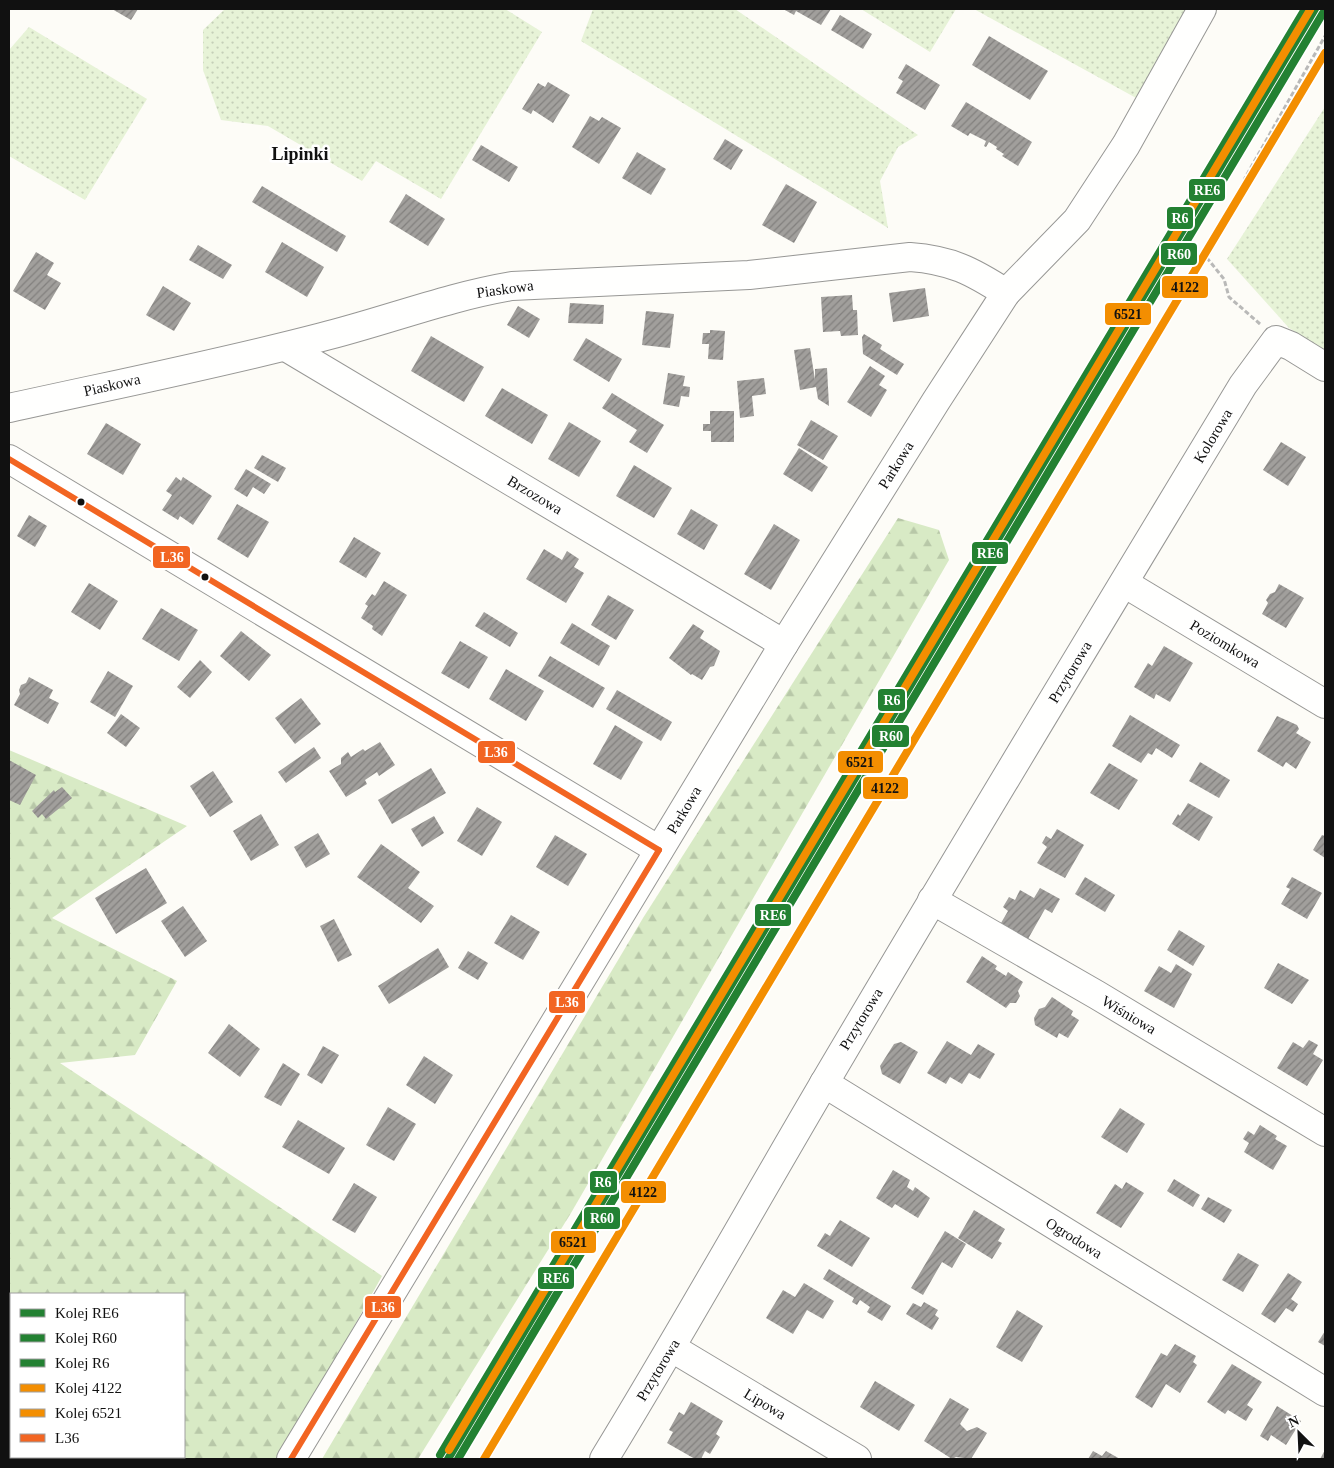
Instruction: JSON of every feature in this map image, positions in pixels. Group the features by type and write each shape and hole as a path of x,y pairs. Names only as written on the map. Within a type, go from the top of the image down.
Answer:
{"street":[{"name":"Parkowa","path":"292,1459 784,644 1006,293 1078,220 1126,146 1202,9"},
{"name":"Piaskowa","path":"9,408 286,346 382,322 422,306 512,286 749,275 910,257 935,259 973,272 1006,293"},
{"path":"1276,340 1291,346 1325,367"},
{"name":"Kolorowa","path":"1124,583 1243,385 1276,340"},
{"name":"Brzozowa","path":"286,346 784,644"},
{"path":"9,458 660,850"},
{"name":"Poziomkowa","path":"1124,583 1325,704"},
{"name":"Przytorowa","path":"604,1459 672,1348 824,1083 932,900 1124,583"},
{"name":"Wiśniowa","path":"932,900 1105,1000 1325,1132"},
{"name":"Ogrodowa","path":"824,1083 1325,1392"},
{"name":"Lipowa","path":"672,1348 858,1459"}],"path":[{"path":"1276,340 1229,297 1224,279 1207,258 1244,190 1244,178 1325,36"}],"green space":[{"path":"225,9 505,9 542,32 441,199 376,161 362,181 268,126 221,120 203,70 203,30"},
{"path":"593,9 735,9 918,135 898,147 880,181 888,228 581,41"},
{"path":"861,9 956,9 930,52"},
{"path":"974,9 1189,9 1138,99"},
{"path":"29,27 147,99 85,200 9,156 9,50"},
{"path":"1325,107 1325,350 1289,328 1227,259"},
{"path":"898,518 939,530 949,560 571,1213 418,1459 322,1459 643,918"},
{"path":"9,750 187,826 52,918 177,981 135,1055 60,1063 382,1276 280,1459 9,1459"}],"building":[{"path":"112,9 138,9 131,20"},
{"path":"783,9 831,9 821,25 796,11 794,15"},
{"path":"840,15 872,34 863,49 831,30"},
{"path":"989,36 1048,71 1030,100 972,65"},
{"path":"906,64 940,85 925,110 896,93 903,81 898,78"},
{"path":"548,82 570,95 553,123 533,110 531,114 522,109 538,83 545,87"},
{"path":"966,102 1032,142 1018,166 1002,156 1004,154 989,142 986,147 984,146 986,141 970,133 968,136 951,126"},
{"path":"590,116 599,121 602,117 621,128 599,164 572,147"},
{"path":"725,139 743,150 731,170 713,159"},
{"path":"481,145 518,167 509,182 472,160"},
{"path":"637,152 666,169 651,195 622,178"},
{"path":"786,184 817,202 794,243 762,225"},
{"path":"262,186 346,236 337,252 252,202"},
{"path":"406,194 445,219 428,246 389,222"},
{"path":"282,242 324,267 307,297 265,272"},
{"path":"198,245 232,265 223,279 189,260"},
{"path":"36,252 54,263 47,275 61,283 45,310 13,291"},
{"path":"163,286 191,303 174,331 146,315"},
{"path":"925,288 929,316 893,322 889,293"},
{"path":"852,295 853,310 857,310 858,335 841,336 840,331 823,332 821,297"},
{"path":"570,303 604,305 603,324 568,323"},
{"path":"518,306 540,319 529,338 507,325"},
{"path":"646,311 674,314 670,348 642,345"},
{"path":"710,330 725,331 723,360 708,359 709,344 702,344 703,333 710,333"},
{"path":"864,334 882,345 880,349 904,364 897,375 863,354 862,337"},
{"path":"431,336 484,367 464,402 411,371"},
{"path":"586,338 622,359 609,382 573,360"},
{"path":"810,348 815,380 815,369 827,368 829,406 818,399 816,387 800,390 794,350"},
{"path":"870,366 885,376 879,385 887,390 871,417 847,402"},
{"path":"668,373 685,376 683,386 690,387 689,397 681,396 679,407 663,404"},
{"path":"764,378 766,394 752,396 754,416 740,418 737,381"},
{"path":"502,388 548,415 532,444 485,416"},
{"path":"612,393 664,425 647,453 629,442 637,430 602,408"},
{"path":"710,411 734,411 734,442 711,442 711,431 703,431 703,424 710,424"},
{"path":"811,420 838,436 823,460 797,445"},
{"path":"569,422 601,441 579,477 548,459"},
{"path":"106,423 141,444 123,475 87,454"},
{"path":"1281,442 1306,457 1288,486 1263,470"},
{"path":"799,448 828,467 812,492 783,474"},
{"path":"262,455 286,468 278,482 254,468"},
{"path":"634,465 672,488 654,518 616,496"},
{"path":"246,469 271,484 264,494 253,487 247,497 234,489"},
{"path":"176,477 181,481 183,477 212,496 193,525 180,516 178,520 162,510 172,495 166,491"},
{"path":"237,504 269,522 248,558 217,539"},
{"path":"691,509 718,525 704,550 677,534"},
{"path":"29,515 47,526 35,547 17,536"},
{"path":"774,524 800,540 771,590 744,574"},
{"path":"354,537 381,553 366,578 339,562"},
{"path":"544,549 562,560 567,551 579,559 574,567 584,573 566,603 526,579"},
{"path":"384,581 407,595 382,636 372,629 373,626 361,618 368,606 365,604 372,594 375,596"},
{"path":"89,583 118,601 100,630 71,612"},
{"path":"1279,584 1304,598 1286,628 1262,614 1268,603 1266,600 1270,594 1275,592"},
{"path":"608,595 634,610 616,640 591,625"},
{"path":"161,608 198,630 179,661 142,639"},
{"path":"484,612 518,633 510,647 475,626"},
{"path":"572,623 610,646 599,666 560,643"},
{"path":"693,624 704,631 700,638 720,651 714,666 710,667 702,680 691,675 669,658"},
{"path":"241,631 271,655 249,681 220,656"},
{"path":"460,641 488,657 469,689 441,673"},
{"path":"1164,646 1193,663 1170,702 1156,694 1154,699 1134,687 1148,663 1152,666"},
{"path":"550,656 605,688 593,708 538,676"},
{"path":"200,660 212,672 190,698 177,687"},
{"path":"506,669 544,691 526,721 489,699"},
{"path":"108,671 133,686 115,717 90,702"},
{"path":"29,677 53,690 49,698 59,703 48,724 14,705 20,694 21,685 26,683"},
{"path":"617,690 672,722 661,741 606,709"},
{"path":"301,698 321,724 295,744 275,718"},
{"path":"121,714 140,728 126,747 107,733"},
{"path":"1130,715 1180,745 1172,758 1156,748 1152,755 1148,753 1141,763 1112,746"},
{"path":"1277,716 1297,725 1299,729 1296,733 1311,742 1296,769 1286,762 1283,767 1257,751"},
{"path":"615,725 643,742 621,780 593,764"},
{"path":"380,742 395,765 379,776 377,772 365,780 367,784 346,797 329,771 341,764 341,758 348,752 351,757 363,749 365,751"},
{"path":"314,747 321,758 286,783 278,772"},
{"path":"9,760 36,775 20,805 9,800"},
{"path":"1200,762 1230,780 1219,798 1189,781"},
{"path":"1109,763 1138,780 1119,810 1090,793"},
{"path":"431,768 446,793 392,824 378,800"},
{"path":"213,771 233,802 210,817 190,786"},
{"path":"62,787 72,798 46,819 42,814 38,818 32,811 54,790 55,792"},
{"path":"1188,803 1213,817 1199,841 1172,824 1178,814 1180,816"},
{"path":"477,807 502,822 482,856 457,841"},
{"path":"261,814 279,845 251,861 233,831"},
{"path":"434,816 444,833 422,847 411,829"},
{"path":"1057,829 1084,845 1065,878 1037,863 1047,847 1042,843 1046,836 1051,839"},
{"path":"318,833 330,854 306,868 294,847"},
{"path":"555,835 587,854 568,886 536,867"},
{"path":"1322,835 1325,836 1325,858 1313,850"},
{"path":"381,844 420,872 408,888 434,906 421,923 357,877"},
{"path":"146,868 167,903 116,934 95,898"},
{"path":"1085,877 1115,895 1105,912 1075,894"},
{"path":"1292,877 1322,893 1307,919 1281,904 1290,889 1286,887"},
{"path":"1040,888 1060,899 1052,913 1045,909 1028,939 1001,923 1008,911 1003,907 1009,897 1015,900 1020,890 1034,898"},
{"path":"183,906 207,941 185,957 161,921"},
{"path":"511,915 540,932 523,960 494,943"},
{"path":"334,919 352,955 338,962 320,926"},
{"path":"1179,930 1205,946 1193,966 1167,950"},
{"path":"438,948 449,967 389,1004 378,986"},
{"path":"468,951 488,963 478,980 458,968"},
{"path":"982,956 997,966 995,969 1006,976 1008,972 1023,982 1018,991 1020,996 1016,1003 1010,1003 1006,1008 966,982"},
{"path":"1278,963 1309,980 1292,1004 1264,988"},
{"path":"1176,964 1192,974 1174,1008 1144,991 1159,966 1171,973"},
{"path":"1052,997 1073,1011 1071,1015 1079,1020 1068,1038 1059,1033 1057,1038 1035,1025 1034,1018 1039,1009 1045,1007"},
{"path":"229,1024 260,1049 240,1077 208,1053"},
{"path":"1309,1040 1318,1045 1313,1054 1323,1060 1307,1086 1277,1068 1293,1042 1303,1048"},
{"path":"947,1041 971,1055 978,1044 995,1054 980,1079 969,1073 962,1084 950,1077 946,1084 927,1073"},
{"path":"901,1042 918,1052 900,1084 882,1074 880,1066 894,1044"},
{"path":"323,1046 339,1055 322,1084 307,1075"},
{"path":"424,1056 453,1075 435,1104 406,1085"},
{"path":"283,1063 300,1074 281,1106 264,1097"},
{"path":"388,1107 416,1124 394,1161 366,1145"},
{"path":"1120,1108 1145,1124 1127,1153 1101,1137"},
{"path":"298,1120 345,1148 329,1174 282,1147"},
{"path":"1260,1125 1277,1136 1275,1139 1287,1146 1273,1170 1244,1152 1249,1143 1243,1139 1248,1131 1254,1135"},
{"path":"893,1170 910,1180 907,1187 913,1191 915,1187 930,1198 918,1218 895,1204 892,1208 876,1198"},
{"path":"1174,1179 1200,1195 1193,1207 1167,1191"},
{"path":"1126,1182 1144,1193 1121,1228 1096,1213 1115,1184 1122,1189"},
{"path":"354,1183 377,1197 355,1233 332,1220"},
{"path":"1208,1197 1232,1210 1224,1223 1201,1209"},
{"path":"974,1210 1005,1229 998,1241 1002,1243 992,1259 958,1238"},
{"path":"840,1220 870,1238 852,1267 817,1246 825,1233 830,1236"},
{"path":"945,1231 966,1244 952,1268 942,1262 923,1295 911,1288"},
{"path":"1238,1253 1259,1265 1243,1292 1222,1280"},
{"path":"829,1269 891,1306 882,1321 867,1312 870,1307 860,1300 857,1305 852,1302 854,1298 823,1279"},
{"path":"1288,1273 1302,1282 1291,1299 1298,1304 1293,1312 1286,1308 1275,1323 1261,1314"},
{"path":"804,1283 834,1301 823,1319 807,1310 793,1334 766,1318 783,1290 795,1297"},
{"path":"924,1302 938,1310 935,1315 939,1318 932,1330 906,1314 913,1303 921,1307"},
{"path":"1017,1310 1043,1326 1022,1362 996,1347"},
{"path":"1325,1331 1325,1346 1318,1342"},
{"path":"1175,1344 1196,1356 1193,1362 1197,1365 1180,1393 1166,1384 1152,1408 1135,1397 1161,1353 1167,1356"},
{"path":"1232,1364 1262,1382 1247,1405 1253,1409 1246,1421 1228,1410 1225,1414 1207,1402"},
{"path":"875,1381 915,1405 899,1431 860,1407"},
{"path":"950,1398 969,1409 960,1424 967,1431 977,1427 987,1433 971,1459 956,1457 952,1459 924,1441"},
{"path":"691,1402 723,1421 716,1434 720,1437 710,1454 705,1451 701,1459 695,1459 667,1443 673,1432 669,1430 679,1412 684,1415"},
{"path":"1277,1406 1301,1421 1286,1445 1271,1435 1268,1441 1260,1436"},
{"path":"1325,1450 1325,1459 1320,1459"},
{"path":"1093,1451 1102,1456 1106,1451 1120,1459 1088,1459"}],"rail line":[{"name":"R6","path":"440,1455 1305,9"},
{"name":"RE6","path":"448,1459 1315,9"},
{"name":"6521","path":"449,1450 1310,10"},
{"name":"R60","path":"458,1459 1323,13"},
{"name":"4122","path":"484,1459 1325,53"}],"transit line":[{"name":"L36","path":"9,459 659,850"},
{"name":"L36","path":"291,1459 659,850"}],"district":[{"name":"Lipinki","path":"300,154"}]}
